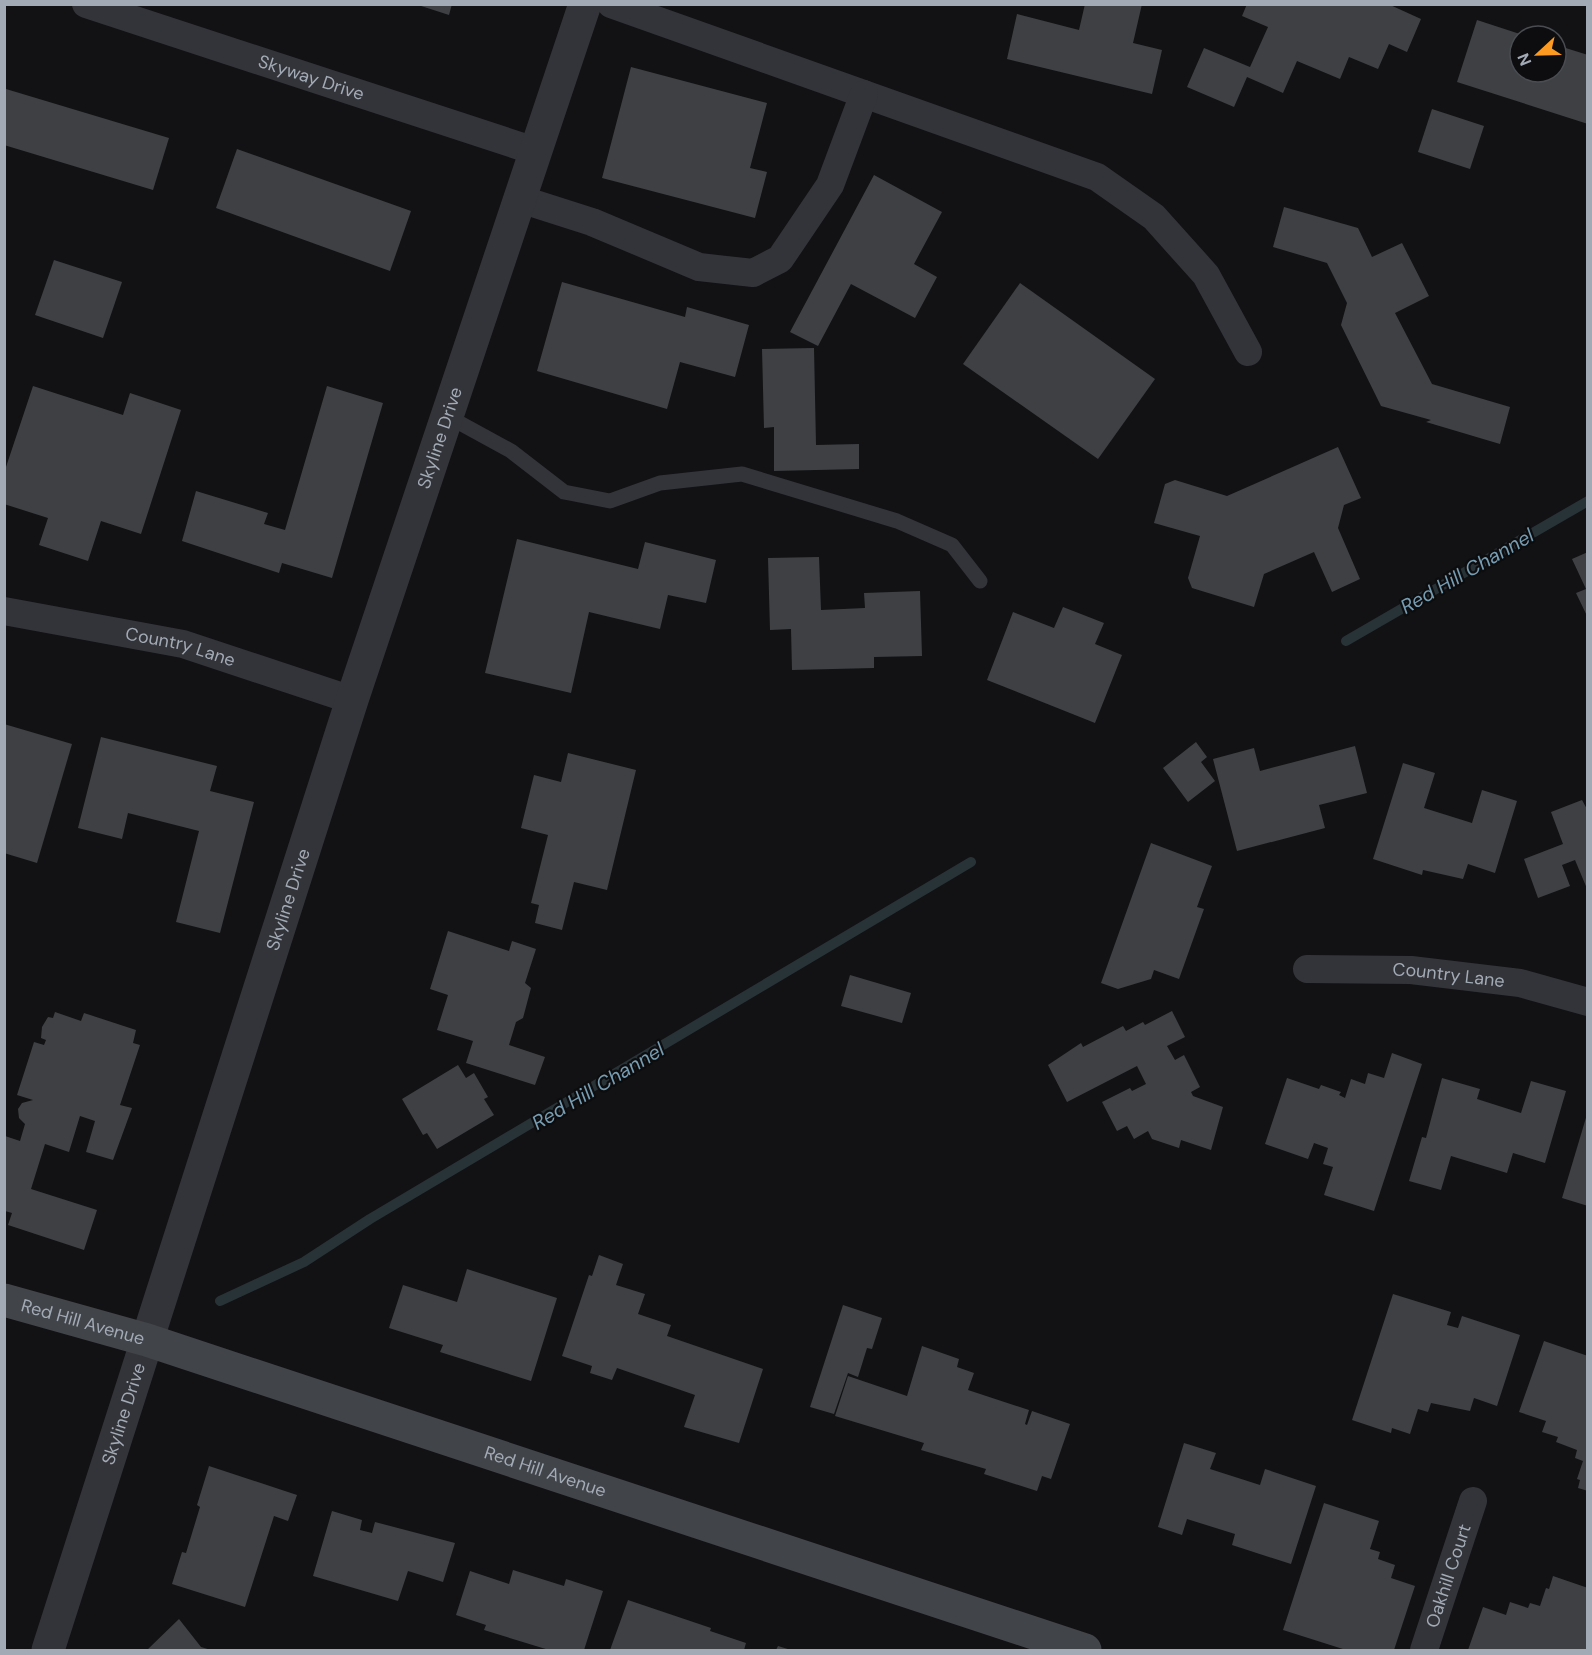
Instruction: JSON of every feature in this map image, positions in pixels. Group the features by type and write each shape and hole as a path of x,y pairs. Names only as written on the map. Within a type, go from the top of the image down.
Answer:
{"main road":[{"name":"Red Hill Avenue","path":"4,1300 147,1340 1085,1650"}],"street":[{"name":"Skyway Drive","path":"86,4 535,151"},
{"name":"Skyline Drive","path":"48,1650 352,700 585,4"},
{"path":"611,4 1097,177 1154,217 1206,275 1248,352"},
{"path":"520,199 592,222 699,267 753,273 780,259 830,185 864,94"},
{"name":"Country Lane","path":"4,611 183,644 352,700"},
{"name":"Country Lane","path":"1307,969 1411,970 1520,983 1587,1002"},
{"name":"Oakhill Court","path":"1424,1650 1473,1501"}],"lane":[{"path":"447,416 511,451 564,492 610,501 660,483 742,474 897,521 952,545 980,581"}],"building":[{"path":"415,4 452,4 449,15"},
{"path":"1085,4 1142,4 1133,43 1162,50 1152,94 1007,59 1017,14 1079,30"},
{"path":"1247,4 1388,4 1421,19 1407,52 1389,44 1378,69 1349,57 1340,79 1297,61 1283,93 1247,77 1234,107 1187,87 1204,48 1250,67 1268,27 1242,16"},
{"path":"1477,20 1508,30 1508,84 1568,84 1568,49 1588,55 1588,124 1457,82"},
{"path":"631,67 767,103 750,168 767,172 755,218 602,178"},
{"path":"6,89 169,138 153,190 4,145"},
{"path":"1432,109 1484,126 1470,169 1418,152"},
{"path":"237,149 411,211 390,271 216,208"},
{"path":"874,175 942,212 914,264 937,277 915,318 851,284 818,346 790,332"},
{"path":"1284,207 1358,228 1372,257 1402,243 1429,296 1395,313 1432,384 1510,407 1500,444 1426,422 1431,420 1381,406 1341,325 1347,303 1327,263 1273,247"},
{"path":"54,260 122,282 103,338 35,315"},
{"path":"562,282 685,317 687,307 749,325 735,377 680,362 667,409 537,371"},
{"path":"1020,283 1155,379 1098,459 963,364"},
{"path":"814,348 816,445 859,444 859,469 774,471 774,427 764,428 762,349"},
{"path":"33,386 123,415 130,393 181,410 141,534 101,521 88,561 39,545 48,518 4,504 4,473"},
{"path":"327,386 383,403 332,578 282,563 279,573 182,541 196,491 268,513 264,524 285,530"},
{"path":"1338,447 1361,498 1344,505 1338,528 1360,579 1332,592 1314,552 1264,574 1254,607 1192,588 1188,578 1200,536 1154,523 1165,484 1175,480 1227,496"},
{"path":"517,539 638,569 645,542 716,560 706,603 668,595 660,629 589,612 571,693 485,673"},
{"path":"1588,552 1588,618 1576,593 1586,589 1572,559"},
{"path":"819,557 821,610 865,608 864,593 920,591 922,656 874,657 874,668 792,670 791,629 770,630 768,558"},
{"path":"1063,607 1104,623 1095,644 1122,655 1095,723 987,680 1013,612 1054,628"},
{"path":"4,724 72,744 37,863 4,853"},
{"path":"101,737 217,766 210,791 254,802 220,933 176,922 199,831 128,813 122,839 78,828"},
{"path":"1196,742 1207,757 1201,762 1215,781 1188,802 1163,768"},
{"path":"1355,746 1367,793 1319,805 1325,828 1237,851 1213,759 1254,748 1260,771"},
{"path":"568,753 636,770 607,890 574,882 562,930 535,923 539,905 531,903 548,835 521,828 534,775 561,782"},
{"path":"1403,763 1435,773 1424,808 1472,823 1482,790 1517,801 1495,873 1468,864 1463,879 1423,870 1422,875 1373,859"},
{"path":"1582,800 1588,811 1588,891 1575,860 1562,865 1570,886 1538,898 1524,859 1563,844 1551,812"},
{"path":"1151,843 1212,866 1197,907 1204,909 1179,979 1154,970 1151,979 1118,989 1101,983"},
{"path":"448,931 509,951 512,941 536,949 525,983 531,988 523,1018 516,1022 509,1045 545,1057 535,1085 466,1063 473,1041 437,1030 448,995 430,989"},
{"path":"850,975 911,993 902,1023 841,1006"},
{"path":"1172,1011 1185,1037 1167,1046 1175,1060 1184,1055 1200,1087 1191,1092 1193,1096 1223,1107 1211,1150 1181,1140 1179,1148 1152,1139 1148,1131 1134,1139 1127,1126 1117,1131 1102,1102 1130,1088 1132,1091 1146,1084 1137,1066 1067,1102 1048,1065 1081,1043 1083,1047 1123,1026 1126,1031 1143,1022 1145,1025"},
{"path":"55,1012 81,1021 84,1013 136,1030 133,1043 140,1045 120,1105 132,1108 113,1160 86,1152 95,1121 80,1116 69,1152 45,1144 31,1189 97,1210 84,1250 8,1225 12,1213 5,1211 5,1136 20,1141 25,1124 19,1118 18,1109 22,1103 33,1100 17,1095 34,1042 44,1045 46,1040 41,1038 42,1027 48,1017 53,1018"},
{"path":"1392,1053 1422,1064 1374,1211 1324,1195 1333,1167 1323,1164 1328,1148 1314,1143 1308,1159 1265,1144 1287,1078 1319,1089 1321,1085 1341,1092 1339,1095 1345,1098 1351,1079 1365,1084 1368,1073 1384,1078"},
{"path":"458,1065 466,1078 474,1073 488,1097 484,1099 494,1115 437,1149 427,1133 423,1135 402,1099"},
{"path":"1442,1078 1480,1089 1477,1099 1521,1113 1531,1081 1566,1091 1545,1163 1513,1153 1507,1173 1451,1156 1441,1190 1409,1181 1422,1137 1426,1138"},
{"path":"1588,1111 1588,1206 1562,1198"},
{"path":"599,1255 623,1264 616,1285 645,1294 638,1314 671,1325 667,1336 763,1369 739,1443 684,1427 695,1395 617,1368 612,1380 590,1373 592,1366 562,1356 589,1275 592,1276"},
{"path":"467,1269 557,1298 531,1381 440,1352 443,1345 389,1328 403,1285 457,1302"},
{"path":"1393,1294 1451,1312 1447,1325 1458,1328 1462,1316 1520,1335 1497,1406 1474,1398 1470,1411 1431,1403 1428,1412 1418,1409 1410,1434 1392,1428 1391,1433 1352,1420"},
{"path":"843,1305 882,1318 872,1349 867,1348 858,1377 848,1373 834,1414 810,1407"},
{"path":"1544,1341 1588,1356 1588,1491 1578,1488 1580,1480 1577,1479 1583,1461 1575,1458 1577,1450 1556,1442 1558,1437 1542,1432 1546,1421 1519,1412"},
{"path":"922,1346 959,1359 957,1367 974,1373 968,1390 1029,1410 1025,1424 1027,1425 1032,1411 1070,1424 1051,1479 1042,1476 1037,1491 984,1474 986,1469 921,1450 924,1443 835,1416 848,1376 907,1396"},
{"path":"1184,1443 1216,1453 1210,1469 1260,1485 1265,1469 1316,1486 1291,1564 1232,1545 1235,1534 1187,1519 1182,1535 1158,1527"},
{"path":"209,1466 297,1495 288,1521 274,1516 245,1607 172,1584 182,1552 186,1553"},
{"path":"1324,1503 1379,1521 1370,1549 1380,1552 1378,1559 1395,1565 1391,1578 1415,1586 1394,1650 1346,1650 1283,1630"},
{"path":"332,1511 362,1520 360,1530 372,1533 375,1522 455,1543 443,1582 408,1571 398,1601 313,1576"},
{"path":"513,1570 564,1586 566,1579 603,1591 584,1650 549,1650 484,1630 486,1625 456,1615 470,1571 509,1584"},
{"path":"1553,1576 1588,1588 1586,1650 1468,1650 1483,1607 1506,1615 1510,1602 1528,1608 1530,1603 1540,1606"},
{"path":"628,1600 711,1628 710,1631 746,1643 744,1650 610,1650"},
{"path":"179,1619 201,1647 211,1650 147,1650"},
{"path":"778,1646 791,1650 776,1650"}],"waterway":[{"name":"Red Hill Channel","path":"1346,641 1588,501"},
{"name":"Red Hill Channel","path":"220,1301 304,1262 370,1219 971,862"}]}
